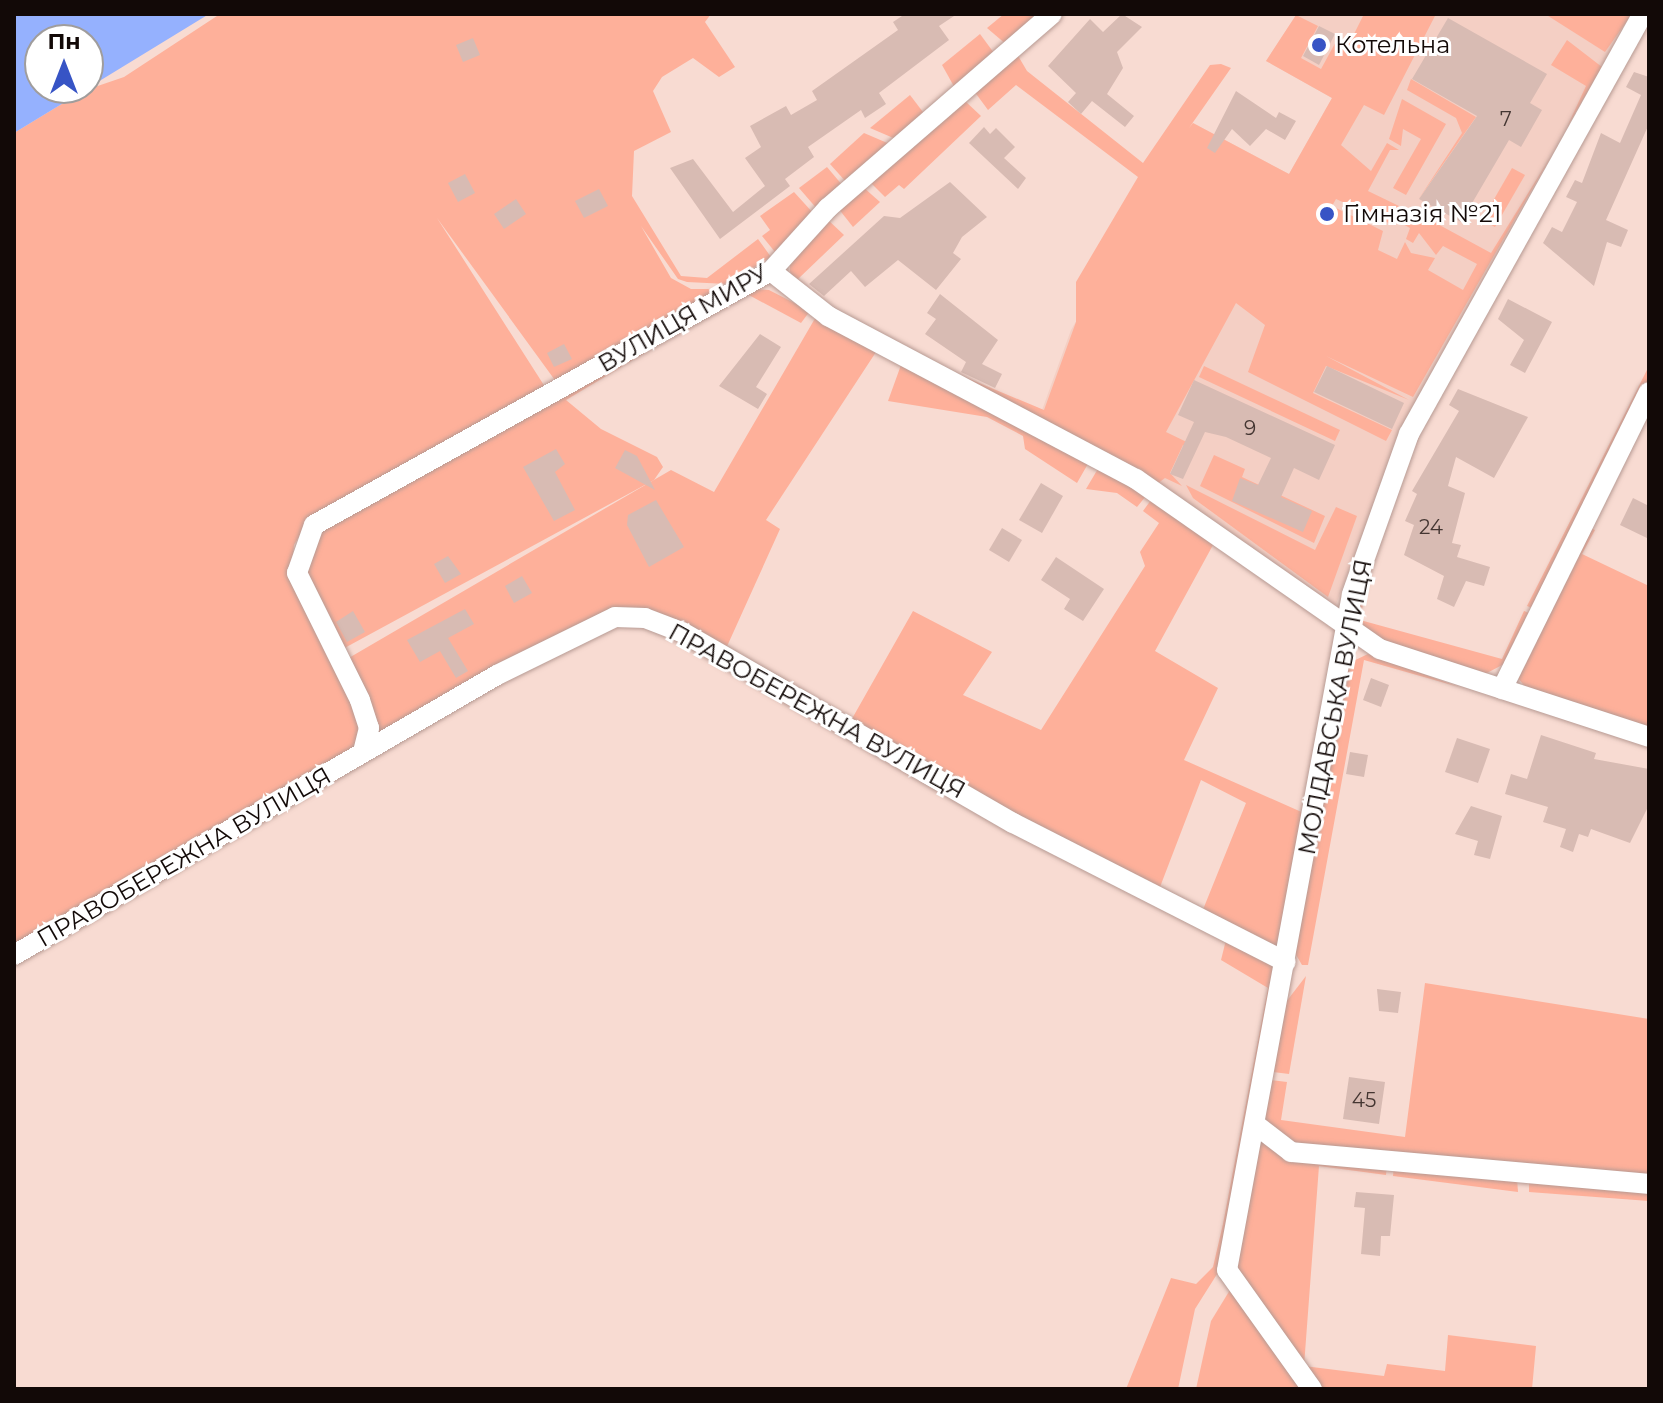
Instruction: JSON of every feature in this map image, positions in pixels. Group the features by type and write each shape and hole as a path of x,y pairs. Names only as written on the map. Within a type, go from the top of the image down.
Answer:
{"street":[{"name":"ВУЛИЦЯ МИРУ","path":"369,728 297,573 304,537 346,505 771,271 828,208 1052,14"},
{"name":"МОЛДАВСЬКА ВУЛИЦЯ","path":"1312,1389 1227,1270 1346,631 1364,555 1409,434 1643,14"},
{"path":"771,271 828,316 1136,479 1346,631 1380,649 1649,737"},
{"path":"1502,689 1649,392"},
{"name":"ПРАВОБЕРЕЖНА ВУЛИЦЯ","path":"14,955 587,624 645,618 1178,912 1286,962"},
{"path":"363,752 369,728 392,736"},
{"path":"1256,1125 1291,1152 1649,1184"}],"shaded area":[{"path":"220,14 711,14 705,22 735,67 719,77 693,58 662,77 653,91 671,132 634,151 632,196 681,276 707,278 758,239 771,257 727,284 687,282 678,279 641,226 671,278 691,289 719,289 557,383 437,218 547,390 307,523 294,545 292,570 364,725 355,752 14,949 14,133 62,104 104,104 104,84 124,77"},
{"path":"1004,14 1042,14 1007,45 987,28"},
{"name":"Гімназія №21","path":"1297,14 1632,14 1387,469 1335,607 1037,424 1071,330 1193,123 1289,174 1332,98 1266,61"},
{"name":"Гімназія №21","path":"1364,14 1436,14 1384,115 1364,105 1341,145 1371,171 1387,143 1399,150 1390,150 1368,191 1399,206 1389,223 1336,199 1332,206 1383,231 1378,250 1397,259 1405,242 1411,253 1435,258 1428,270 1463,290 1477,264 1443,246 1436,255 1419,233 1413,243 1406,239 1410,228 1401,223 1410,209 1491,253 1551,156 1413,397 1326,356 1409,400 1326,366 1313,393 1392,430 1386,441 1248,372 1265,325 1236,303 1166,432 1197,447 1183,445 1170,473 1182,486 1165,478 1157,484 953,372 1044,410 1076,322 1076,282 1138,177 1016,85 988,110 974,91 1017,54 1027,71 1143,163 1210,65 1221,64 1231,68 1189,128 1193,123 1289,174 1332,98 1266,61 1296,15 1318,26 1301,58 1321,69 1338,38 1349,44"},
{"path":"1545,14 1632,14 1605,52"},
{"path":"980,34 994,53 956,90 942,65"},
{"path":"1567,40 1602,67 1567,127 1586,86 1551,65"},
{"path":"1411,79 1476,117 1418,200 1462,133 1456,118 1407,90"},
{"path":"910,95 926,116 898,140 870,128"},
{"path":"1402,99 1446,124 1406,195 1393,188 1421,139 1403,129 1401,146 1389,139"},
{"path":"964,100 981,116 904,189 899,185 885,197 869,181"},
{"path":"864,133 892,145 847,183 830,164"},
{"path":"827,167 843,186 818,210 799,188"},
{"path":"1512,168 1525,175 1495,227 1482,220"},
{"path":"863,187 880,202 853,227 838,208"},
{"path":"794,192 814,214 775,252 762,236 770,230 760,216"},
{"path":"827,219 844,235 798,279 834,310 801,292 790,272 790,261"},
{"path":"755,289 769,290 810,311 801,323 747,294"},
{"path":"817,315 1089,462 1077,483 1025,449 1023,436 987,417 888,401 901,365 876,352 766,520 780,529 724,653 633,613 371,744 347,659 671,470 714,492"},
{"path":"690,326 566,400 601,429 657,457 663,467 654,480 339,651 305,584 310,535"},
{"path":"1204,366 1340,430 1335,441 1199,377"},
{"path":"1649,366 1649,379 1532,608 1527,606"},
{"path":"1214,455 1245,469 1242,477 1325,516 1314,543 1200,486"},
{"path":"1099,467 1146,496 1137,507 1117,493 1086,489"},
{"path":"1186,485 1315,550 1336,507 1357,516 1328,597 1193,498"},
{"path":"1151,500 1213,545 1155,651 1218,688 1184,760 1306,814 1281,945 1266,951 849,724 913,611 992,652 963,695 1041,730 1145,566 1140,552 1159,523 1143,511","holes":["1201,780 1246,803 1202,912 1160,887"]},
{"path":"1586,526 1595,530 1582,554 1649,586 1649,728 1527,689 1517,677"},
{"path":"1371,561 1360,620 1502,659 1524,611 1529,613 1506,663 1485,674 1377,640 1355,624"},
{"path":"1368,654 1459,687 1364,660 1308,965 1302,965 1295,953 1349,663"},
{"path":"1226,940 1277,968 1219,1271 1195,1309 1178,1389 1126,1389 1171,1278 1196,1284 1213,1267 1223,1224 1268,988 1221,960"},
{"path":"1306,976 1289,1074 1273,1072 1286,1002"},
{"path":"1425,983 1649,1019 1649,1181 1282,1145 1263,1125 1271,1080 1287,1082 1281,1120 1405,1137"},
{"path":"1260,1138 1387,1165 1386,1175 1319,1166 1304,1366 1384,1376 1387,1364 1445,1371 1448,1335 1536,1346 1532,1389 1315,1389 1235,1265"},
{"path":"1394,1165 1517,1178 1518,1192 1393,1176"},
{"path":"1529,1178 1649,1187 1649,1201 1529,1192"},
{"path":"1233,1285 1306,1389 1196,1389 1211,1321"}],"water":[{"path":"14,14 209,14 104,78 104,24 24,24 24,104 62,104 14,133"}],"building":[{"path":"905,14 957,14 939,26 949,40 879,93 886,104 865,118 861,110 808,147 814,157 785,179 790,186 720,239 670,168 693,159 733,212 765,186 745,158 761,147 750,126 786,106 791,115 817,100 812,91 898,30 893,22"},
{"path":"1122,14 1142,27 1117,52 1123,68 1107,94 1134,116 1125,127 1092,101 1081,114 1068,102 1076,93 1048,66 1090,19 1103,32"},
{"path":"1448,18 1547,74 1530,103 1542,110 1521,147 1509,140 1461,222 1419,199 1477,116 1412,79"},
{"name":"Котельна","path":"1319,26 1335,34 1319,65 1303,56"},
{"path":"473,38 480,55 463,62 456,45"},
{"path":"1634,72 1649,77 1649,124 1606,220 1628,230 1621,247 1607,242 1594,286 1543,243 1552,227 1562,232 1577,202 1566,197 1575,180 1582,183 1601,133 1620,143 1641,95 1626,87"},
{"path":"1236,91 1276,118 1279,112 1296,121 1285,140 1266,129 1250,146 1232,129 1215,153 1207,148"},
{"path":"984,127 990,134 996,128 1015,147 1004,158 1026,178 1018,189 969,143"},
{"path":"465,174 475,193 458,202 448,183"},
{"path":"950,182 987,217 962,237 953,253 961,259 936,290 898,260 865,287 851,271 824,296 809,284 884,216 900,218"},
{"path":"599,189 608,206 584,218 575,201"},
{"path":"516,199 526,214 504,229 494,214"},
{"path":"940,294 998,340 982,364 1002,374 995,388 961,372 966,362 925,334 936,319 927,313"},
{"path":"1508,299 1552,322 1525,373 1510,365 1524,340 1498,319"},
{"path":"760,334 781,347 756,387 767,394 758,409 719,386"},
{"path":"564,344 572,359 554,367 547,353"},
{"path":"1327,366 1404,403 1392,429 1314,392"},
{"path":"1194,380 1335,445 1319,480 1294,468 1281,497 1312,511 1303,532 1232,501 1240,478 1258,485 1271,458 1226,437 1205,432 1183,479 1170,474 1194,422 1178,415"},
{"path":"1458,389 1528,417 1494,478 1456,457 1448,486 1465,493 1452,543 1461,545 1457,557 1490,567 1484,586 1466,581 1454,607 1437,599 1444,576 1404,555 1414,525 1405,521 1417,494 1412,491 1459,411 1449,405"},
{"path":"556,449 565,464 555,472 575,510 554,521 523,467"},
{"path":"625,450 637,456 655,490 615,468"},
{"path":"1041,483 1063,496 1042,533 1019,520"},
{"path":"1633,498 1649,506 1649,539 1620,525"},
{"path":"656,500 684,547 649,567 627,525 628,515"},
{"path":"1002,528 1022,540 1009,562 989,550"},
{"path":"448,556 461,574 445,583 434,564"},
{"path":"1056,557 1104,589 1083,621 1064,609 1070,599 1041,580"},
{"path":"522,576 532,593 514,603 505,586"},
{"path":"465,609 474,624 448,638 468,671 456,678 440,651 420,662 407,640"},
{"path":"353,611 365,632 347,642 336,622"},
{"path":"1371,678 1389,685 1381,707 1363,700"},
{"path":"1541,735 1596,753 1594,759 1649,769 1649,805 1630,843 1591,829 1588,837 1579,834 1573,852 1560,847 1566,829 1543,822 1548,807 1505,794 1511,774 1527,779"},
{"path":"1457,738 1490,749 1478,783 1445,772"},
{"path":"1350,752 1368,755 1364,777 1346,774"},
{"path":"1471,806 1502,816 1490,859 1474,855 1478,841 1455,834"},
{"path":"1377,989 1401,992 1398,1013 1379,1011"},
{"path":"1349,1077 1385,1082 1379,1124 1343,1119"},
{"path":"1356,1192 1394,1195 1390,1236 1381,1236 1380,1256 1361,1254 1365,1208 1354,1207"}],"place":[{"name":"Котельна","path":"1319,45"},
{"name":"Гімназія №21","path":"1327,214"}]}
